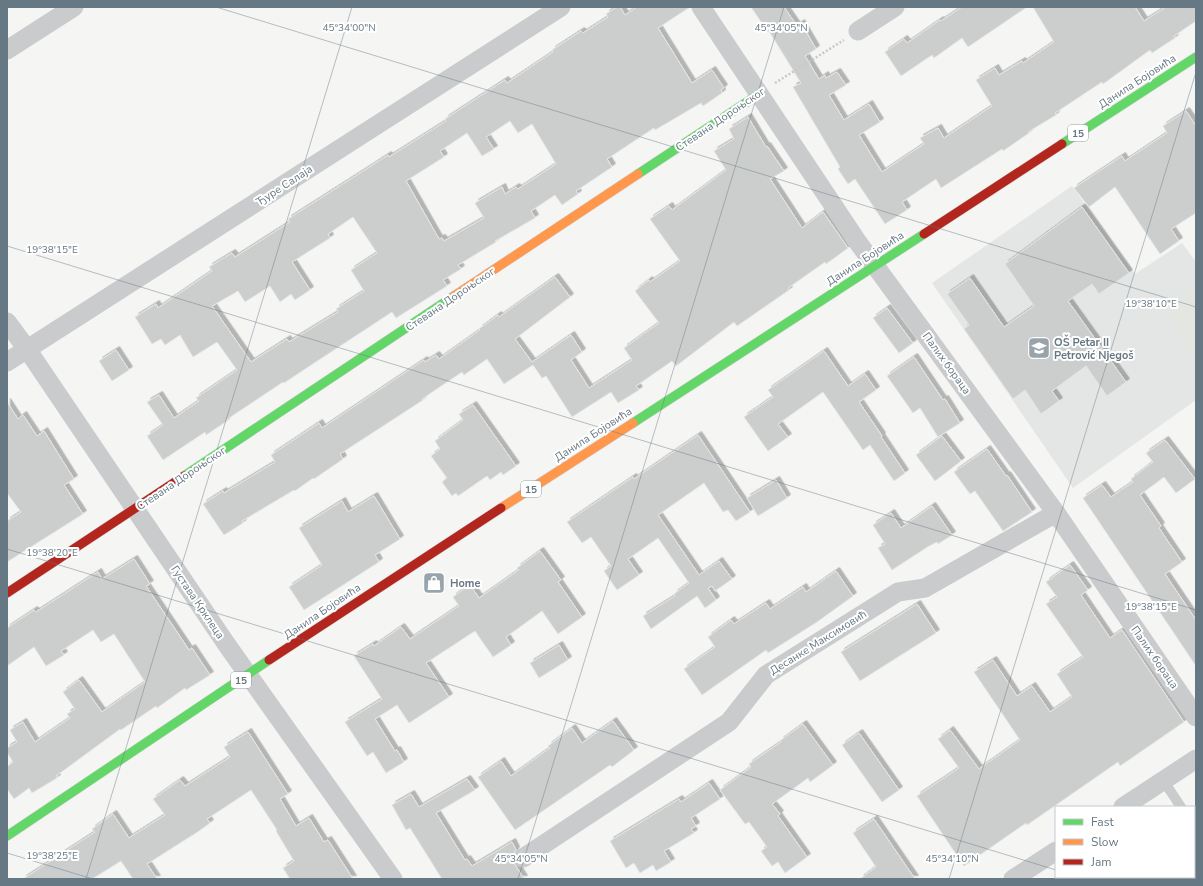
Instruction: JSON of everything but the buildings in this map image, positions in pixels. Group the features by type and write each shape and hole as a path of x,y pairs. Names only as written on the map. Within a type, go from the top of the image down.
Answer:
{"main road":[{"name":"Данила Бојовића","path":"7,836 336,615 1196,57"},
{"name":"Стевана Дороњског","path":"7,593 759,94"}],"street":[{"path":"7,50 74,7"},
{"name":"Ђуре Салаја","path":"7,362 561,7"},
{"name":"Палих бораца","path":"701,7 875,266 1056,512 1196,717"},
{"path":"858,31 895,7"},
{"name":"Густава Крклеца","path":"7,322 27,349 248,675 393,879"},
{"name":"Десанке Максимовић","path":"523,858 730,722 766,675 898,592 925,588 1056,512"},
{"path":"1124,806 1196,759"},
{"path":"1013,879 1055,852"}],"lane":[{"path":"1163,780 1179,806"}],"path":[{"name":"Стевана Дороњског","path":"759,94 858,31"}],"shaded area":[{"path":"1072,186 1135,274 1182,243 1196,262 1196,400 1073,488 932,283"},
{"path":"1196,290 1196,355 1166,310"}],"traffic: fast":[{"path":"1062,144 1196,57"},
{"path":"638,174 759,94"},
{"path":"633,423 924,234"},
{"path":"184,476 454,296"},
{"path":"7,836 269,660"}],"traffic: slow":[{"path":"454,296 638,174"},
{"path":"501,508 633,423"}],"traffic: jam":[{"path":"924,234 1062,144"},
{"path":"7,593 184,476"},
{"path":"269,660 501,508"}],"place":[{"name":"OŠ Petar II Petrović Njegoš","path":"1039,348"},
{"name":"Home","path":"434,583"}]}
